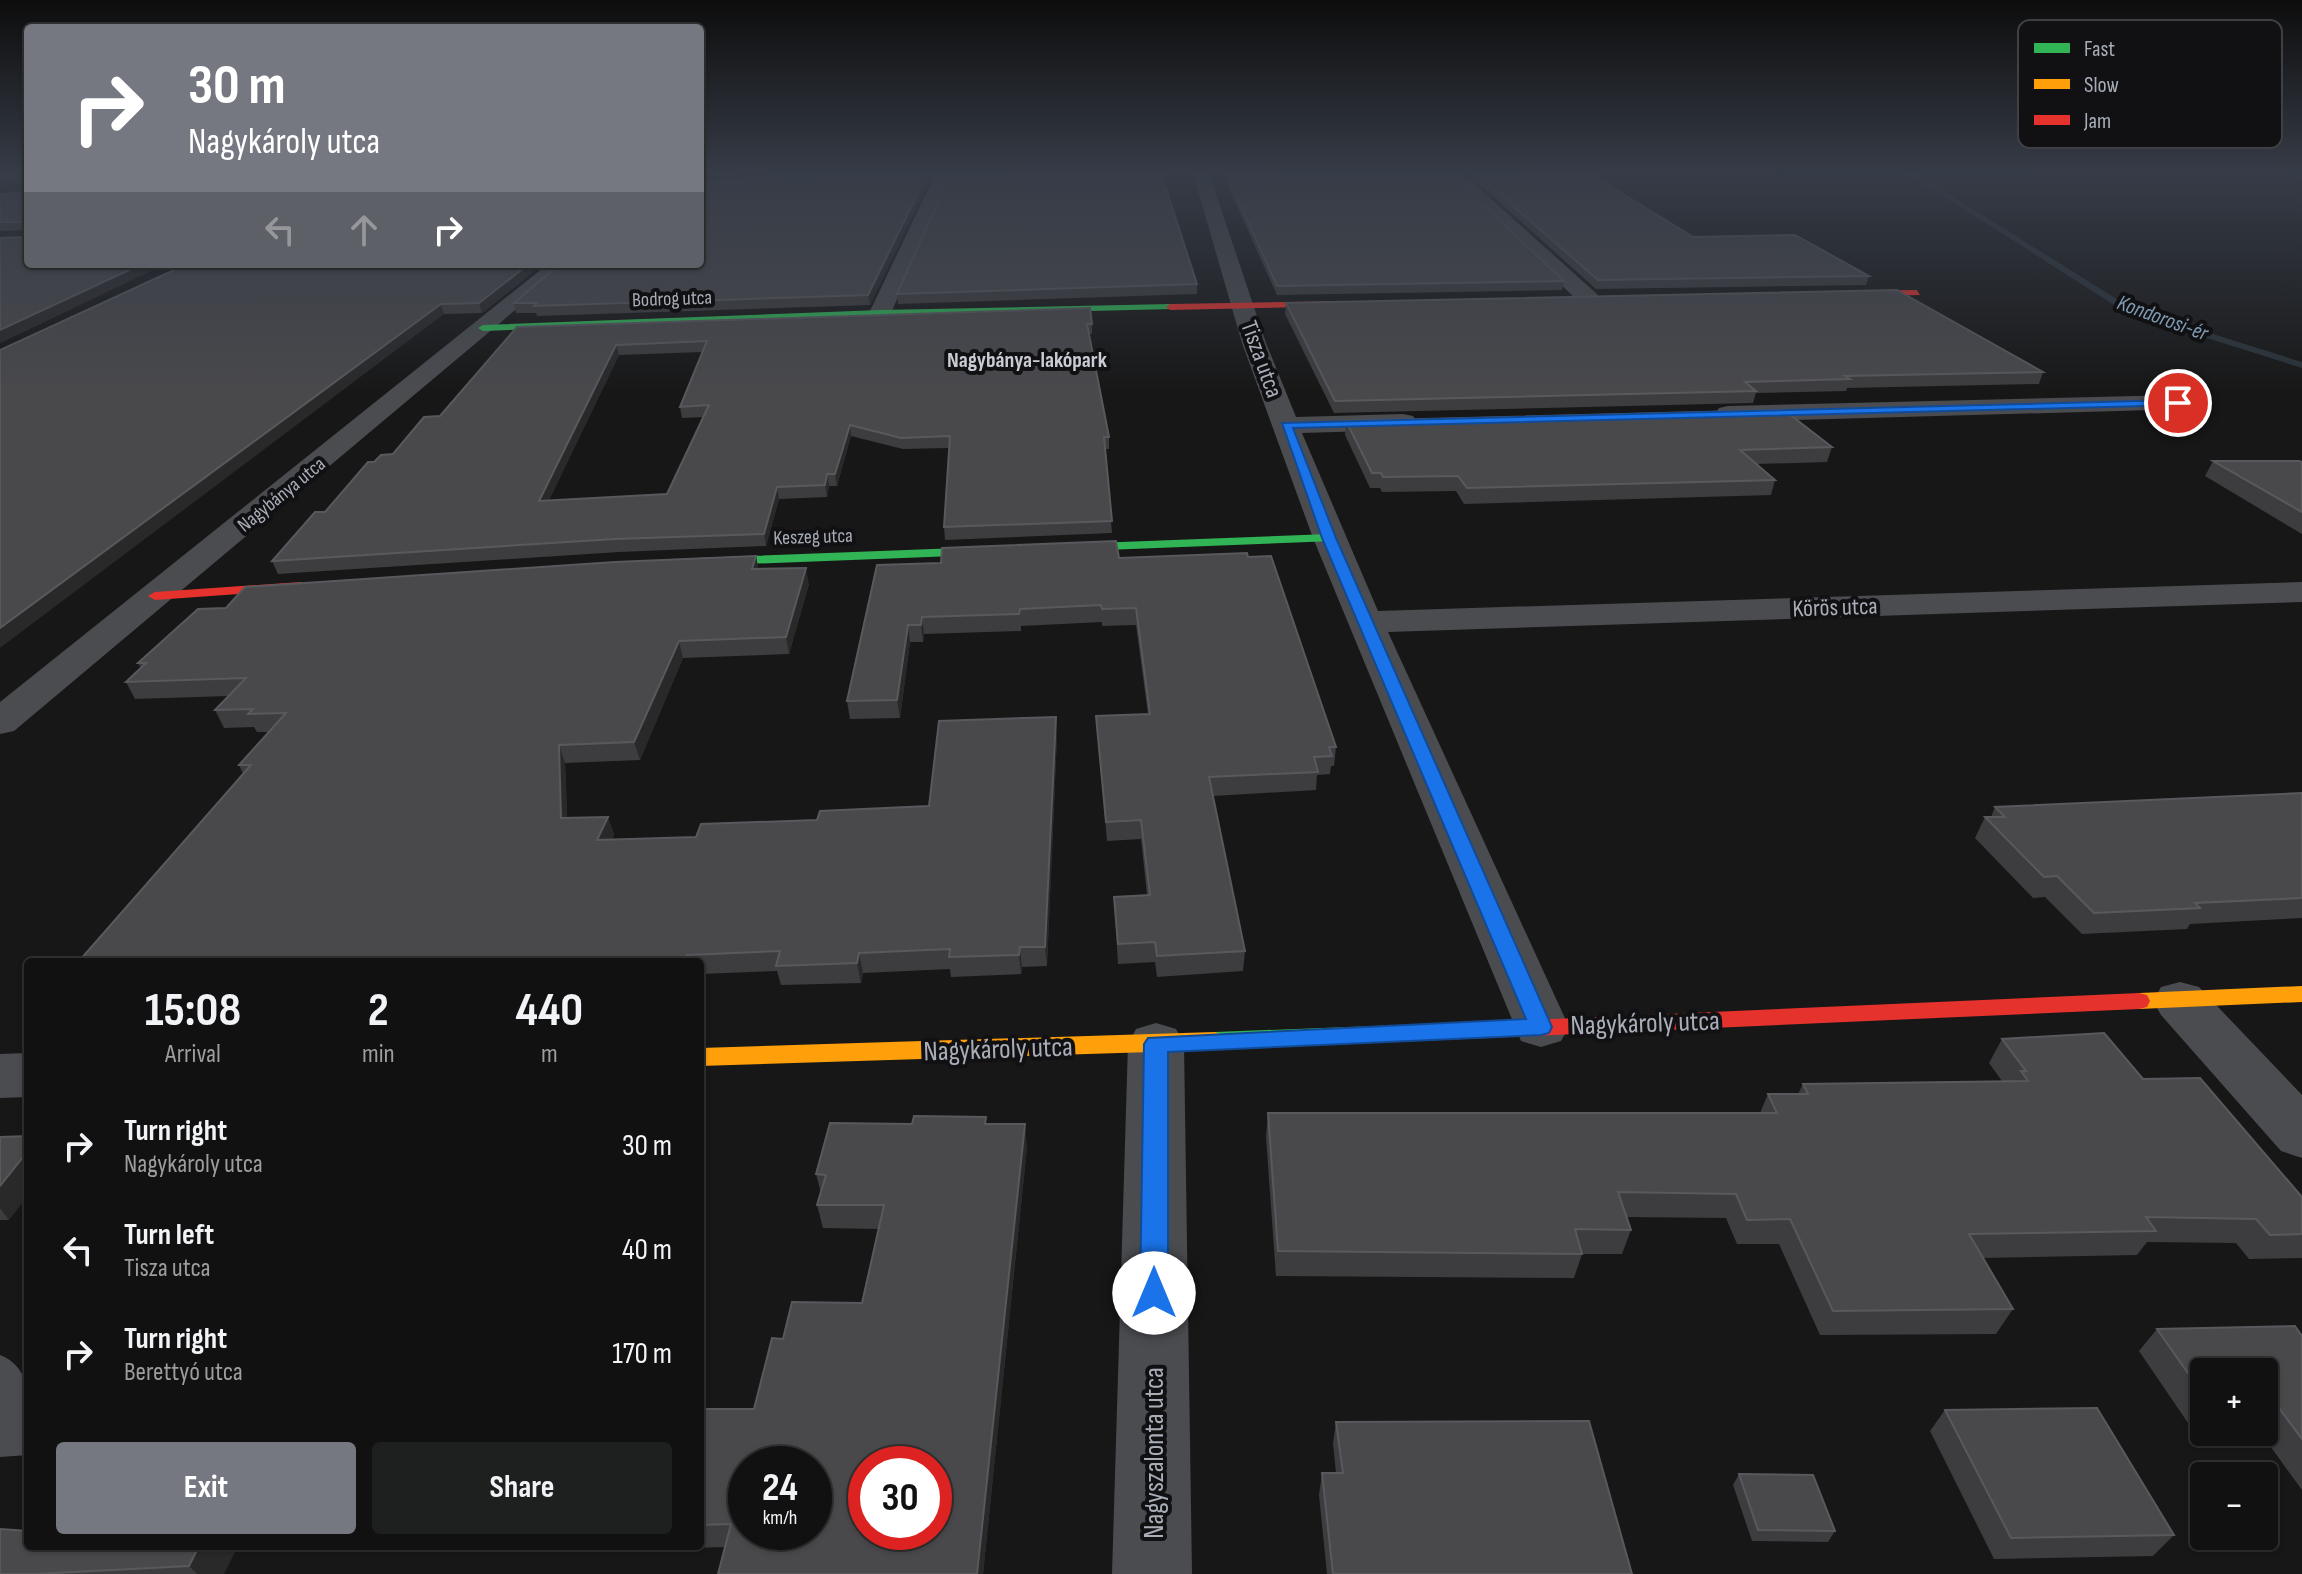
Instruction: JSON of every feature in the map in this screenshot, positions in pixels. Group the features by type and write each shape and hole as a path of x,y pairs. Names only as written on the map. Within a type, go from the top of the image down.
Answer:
{"street":[{"path":"880,313 910,246"},
{"name":"Tisza utca","path":"1224,246 1329,538 1541,1027"},
{"path":"1537,246 1597,299"},
{"name":"Nagybánya utca","path":"0,722 555,268"},
{"path":"1823,295 1917,293"},
{"path":"1557,300 1597,299"},
{"name":"Bodrog utca","path":"483,328 880,313 1368,303"},
{"path":"1696,415 2178,403"},
{"path":"1286,425 1428,421"},
{"name":"Keszeg utca","path":"683,563 1329,538"},
{"path":"155,596 326,585"},
{"name":"Körös utca","path":"1368,622 2302,592"},
{"name":"Nagykároly utca","path":"704,1057 1156,1044 2302,994"},
{"path":"2180,1001 2302,1134"},
{"name":"Nagyszalonta utca","path":"1152,1574 1156,1044"},
{"path":"0,1076 24,1075"}],"lane":[{"path":"0,1375 24,1418"},
{"path":"0,1435 24,1433"}],"building":[{"path":"0,246 24,246 24,268 133,268 0,330"},
{"path":"704,246 892,246 868,295 534,306 537,303 514,303 555,268 704,268"},
{"path":"918,246 1185,246 1197,284 897,294"},
{"path":"1259,246 1527,246 1564,281 1277,286"},
{"path":"1559,246 1816,246 1869,276 1598,280"},
{"path":"178,268 524,268 479,303 441,304 0,628 0,350"},
{"path":"1897,290 2043,372 1845,376 1850,379 1745,382 1756,391 1335,401 1286,303"},
{"path":"1090,308 1092,324 1087,324 1109,437 1104,437 1112,521 944,527 950,436 901,438 850,425 835,474 827,474 825,485 777,487 764,534 615,539 272,561 315,512 325,512 368,462 374,462 381,455 393,454 424,417 440,416 517,327","holes":["707,341 680,407 709,405 667,494 539,501 616,345"]},
{"path":"1784,410 1832,447 1740,450 1775,480 1467,488 1458,476 1383,477 1381,473 1372,473 1346,421"},
{"path":"2213,461 2302,462 2302,512"},
{"path":"1116,541 1119,558 1247,553 1248,557 1271,556 1336,747 1329,747 1332,756 1314,757 1318,772 1209,777 1245,951 1157,956 1155,942 1118,944 1114,897 1150,895 1141,820 1106,822 1096,716 1150,714 1136,608 1102,609 1101,605 1020,609 1019,614 922,617 921,625 908,625 897,700 847,701 877,565 941,563 942,548"},
{"path":"756,556 752,569 806,568 786,637 679,641 634,742 559,745 561,818 608,817 597,840 696,837 701,824 817,820 820,811 929,806 939,721 1056,717 1045,947 1020,947 1019,955 949,957 950,949 859,953 857,963 776,966 780,951 687,955 686,958 82,958 251,765 239,765 286,713 248,714 253,709 215,710 246,678 126,682 146,663 138,663 198,609 226,608 245,587 615,562"},
{"path":"2302,793 2302,898 2195,903 2200,908 2094,913 2057,876 2044,877 1985,817 2005,817 1995,807"},
{"path":"2104,1033 2143,1079 2200,1078 2302,1197 2302,1234 2270,1235 2256,1219 2146,1217 2156,1231 1969,1234 2013,1309 1833,1311 1790,1219 1747,1220 1736,1194 1618,1192 1631,1230 1575,1229 1582,1254 1278,1251 1268,1113 1777,1113 1768,1094 1808,1094 1803,1084 2028,1081 2021,1071 2026,1071 2002,1039"},
{"path":"914,1116 986,1117 985,1124 1025,1124 977,1574 718,1574 728,1536 728,1550 832,1550 832,1446 728,1446 728,1524 704,1525 704,1409 754,1409 772,1338 783,1339 792,1302 862,1303 884,1205 817,1205 826,1175 816,1174 830,1123 912,1124"},
{"path":"24,1136 24,1156 0,1186 0,1137"},
{"path":"2295,1326 2302,1336 2302,1439 2278,1407 2278,1358 2190,1358 2190,1376 2157,1329"},
{"path":"2097,1408 2174,1535 2011,1538 1945,1410"},
{"path":"1589,1421 1632,1574 1333,1574 1322,1473 1343,1473 1336,1422"},
{"path":"1739,1474 1813,1475 1835,1531 1758,1530"},
{"path":"0,1529 24,1531 24,1550 197,1550 189,1566 0,1574"}],"waterway":[{"name":"Kondorosi-ér","path":"2027,246 2117,303 2146,316 2302,365"}],"traffic: fast":[{"path":"483,328 880,313 1170,307"},
{"path":"697,562 1329,538"},
{"path":"1215,1041 1531,1028"}],"traffic: slow":[{"path":"2139,1001 2302,994"},
{"path":"704,1057 1215,1041"}],"traffic: jam":[{"path":"1841,294 1917,293"},
{"path":"1170,307 1345,304"},
{"path":"155,596 301,586"},
{"path":"1531,1028 2139,1001"}],"district":[{"name":"Nagybánya-lakópark","path":"1027,359"}],"route":[{"path":"1154,1293 1156,1044 1541,1027 1329,538 1286,425 2178,403"}]}
